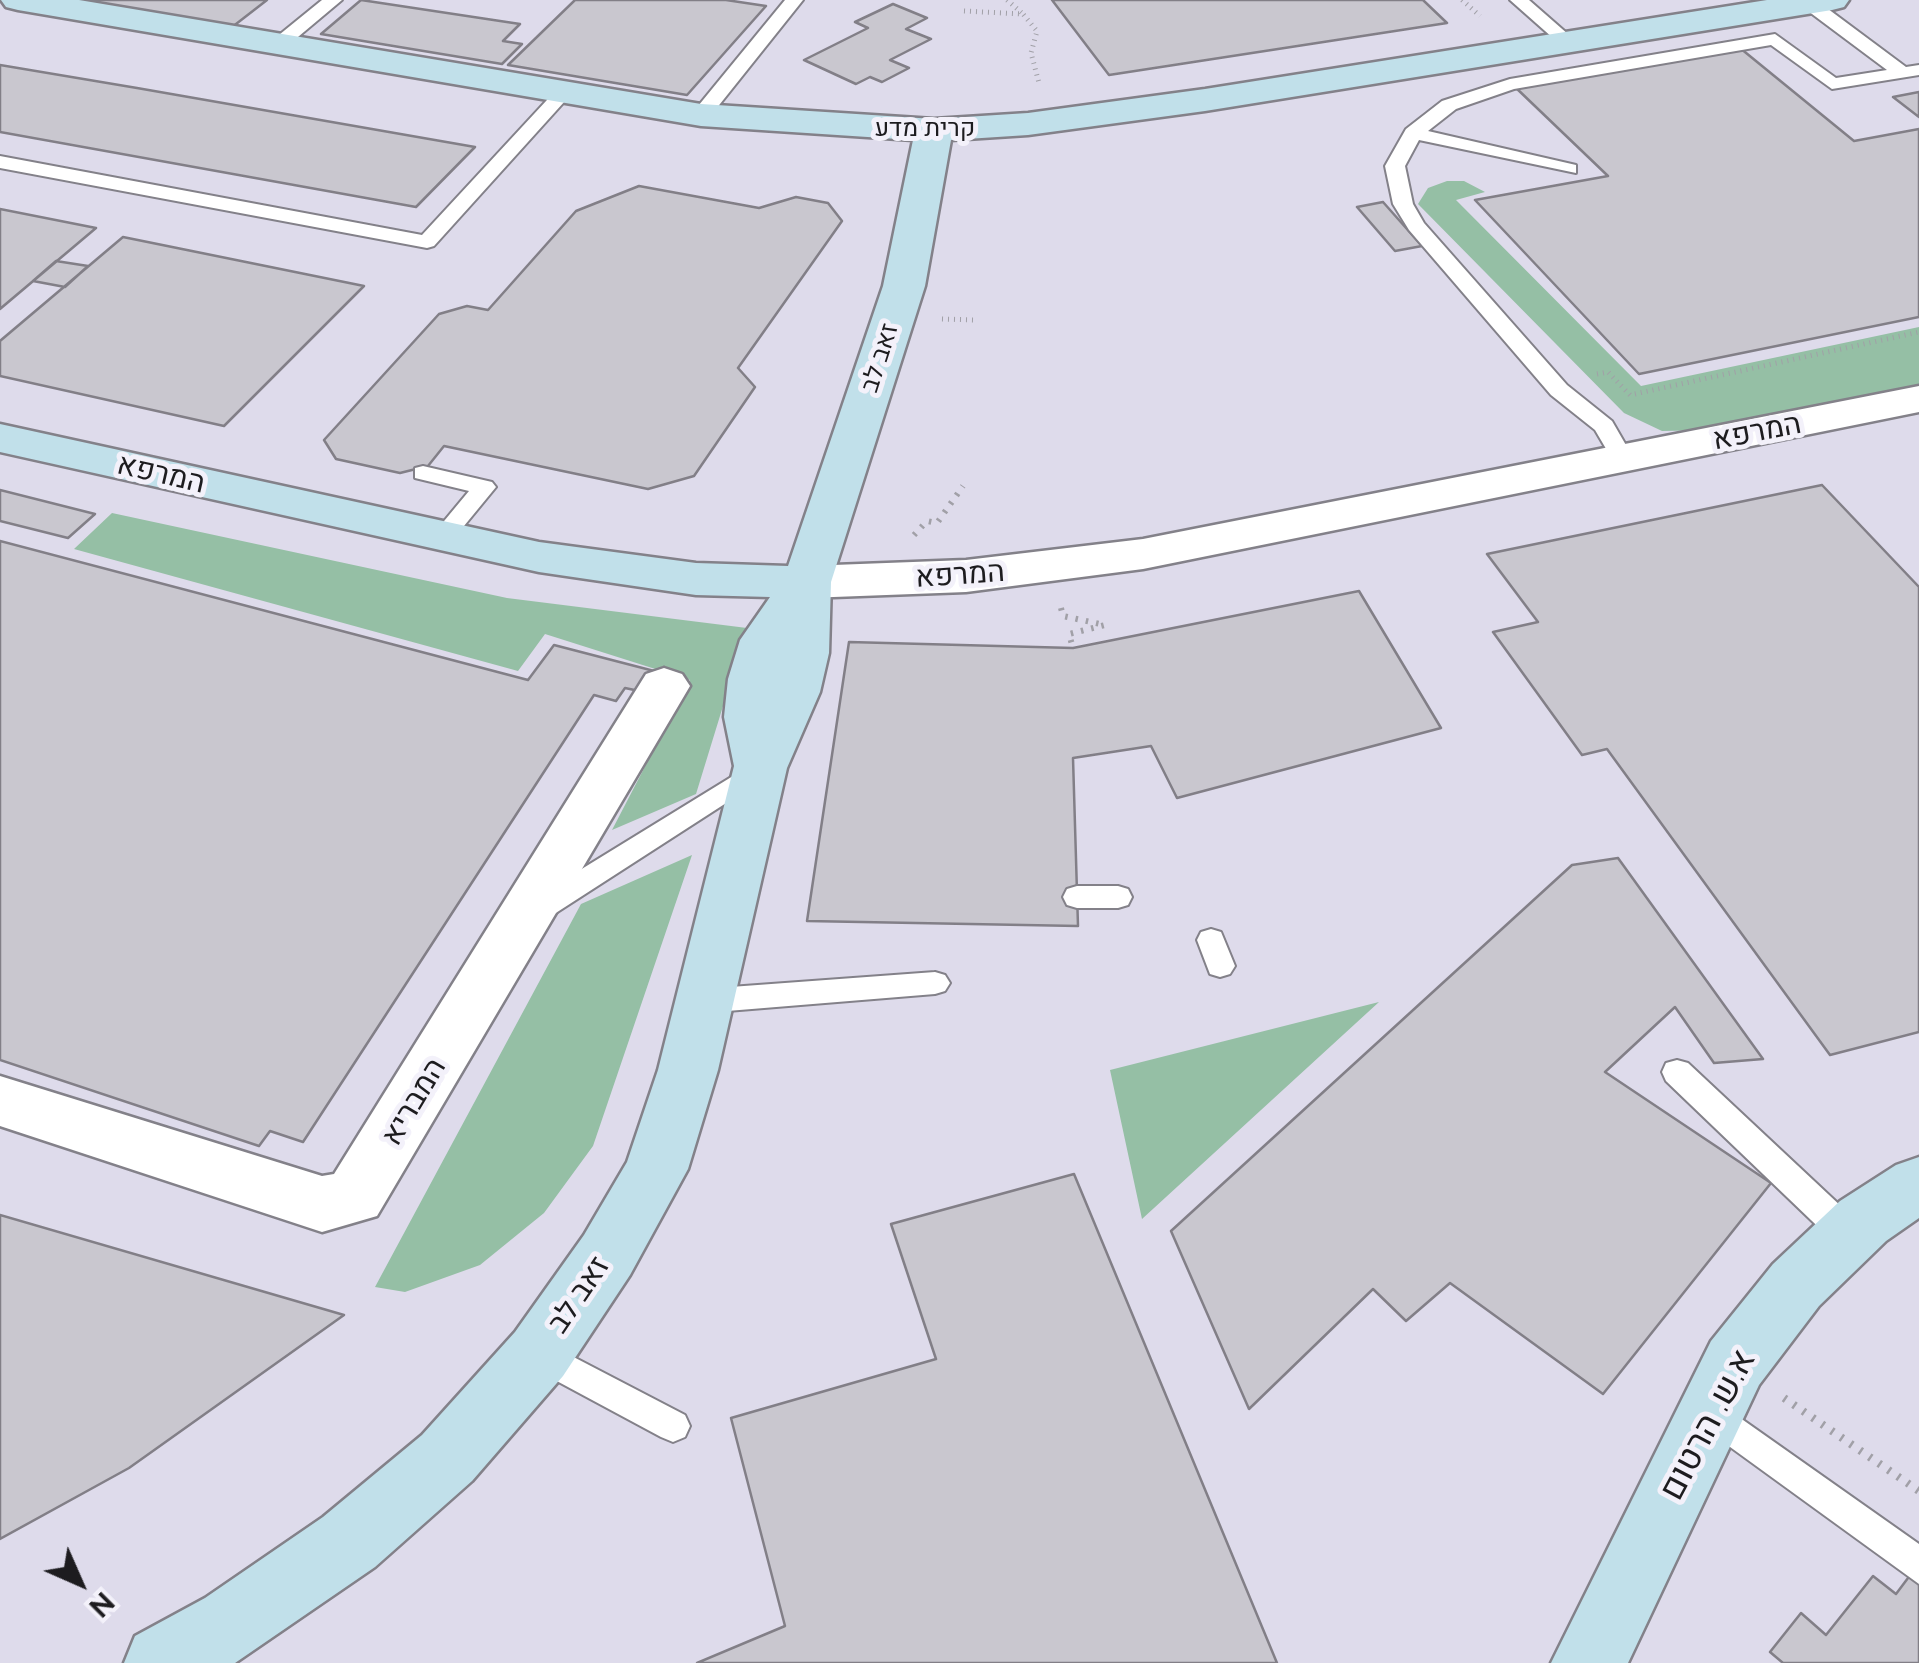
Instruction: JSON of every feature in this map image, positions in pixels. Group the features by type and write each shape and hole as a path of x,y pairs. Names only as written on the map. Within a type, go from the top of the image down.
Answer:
{"street":[{"name":"קרית מדע","path":"18,0 701,115 934,130 1068,118 1821,2"},
{"name":"זאב לב","path":"162,1663 231,1624 349,1542 447,1458 539,1354 607,1255 656,1169 688,1070 760,768 800,666 807,582 904,286 934,130"},
{"name":"המרפא","path":"0,438 442,538 628,572 807,582 1052,567 1919,399"},
{"name":"המבריא","path":"0,1101 322,1204 344,1202 361,1191 664,686"},
{"name":"א.ש. הרטום","path":"1589,1663 1722,1388 1796,1285 1848,1234 1919,1184"}],"lane":[{"path":"280,44 333,0"},
{"path":"701,115 794,0"},
{"path":"1519,0 1568,42"},
{"path":"1821,2 1911,71"},
{"path":"1623,459 1604,426 1559,390 1416,226 1404,204 1395,166 1413,133 1448,105 1510,84 1775,40 1832,84 1911,71"},
{"path":"0,162 426,242 565,92"},
{"path":"1413,133 1570,169"},
{"path":"423,473 484,487 442,538"},
{"path":"524,918 760,768"},
{"path":"1077,897 1118,897"},
{"path":"703,1001 935,983"},
{"path":"1677,1072 1848,1234"},
{"path":"539,1354 673,1426"},
{"path":"1722,1388 1919,1566"}],"path":[{"path":"1007,0 1038,31 1031,52 1038,82 1068,118"},
{"path":"964,11 1023,14"},
{"path":"1581,377 1608,372 1630,395 1919,332"},
{"path":"921,526 927,521 937,523 963,486"},
{"path":"1052,567 1073,648"},
{"path":"1063,616 1106,626 1069,634"},
{"path":"1722,1388 1919,1491"}],"shaded area":[{"path":"0,0 1919,0 1919,1663 0,1663"}],"green space":[{"path":"1447,181 1464,181 1485,192 1456,200 1641,386 1919,327 1919,385 1713,430 1662,431 1624,413 1418,204 1428,188"},
{"path":"112,513 507,598 747,628 696,794 612,830 690,680 545,634 518,671 74,549"},
{"path":"692,855 593,1146 544,1213 480,1265 405,1292 375,1287 581,904"},
{"path":"1379,1002 1142,1219 1110,1070"}],"building":[{"path":"58,0 267,0 227,31"},
{"path":"361,0 520,24 503,41 522,44 502,64 321,34"},
{"path":"575,0 726,0 766,6 687,95 508,65"},
{"path":"1052,0 1423,0 1447,23 1109,75"},
{"path":"893,4 927,18 906,29 931,39 890,60 909,68 882,82 870,77 856,84 804,60 868,28 855,22"},
{"path":"1740,48 1854,141 1919,129 1919,317 1639,374 1475,200 1608,176 1514,86"},
{"path":"0,65 475,147 416,207 0,132"},
{"path":"1919,92 1919,117 1893,97"},
{"path":"639,186 759,208 796,197 828,203 842,221 738,368 755,387 694,476 648,489 444,446 428,466 400,473 336,459 324,440 439,314 467,306 488,310 576,211"},
{"path":"1383,202 1422,246 1395,251 1357,207"},
{"path":"0,209 96,228 0,309"},
{"path":"123,237 364,286 224,426 0,376 0,341"},
{"path":"56,261 88,266 65,287 33,281"},
{"path":"1822,485 1919,587 1919,1032 1830,1055 1607,749 1582,755 1493,632 1538,622 1487,554"},
{"path":"0,490 95,514 68,538 0,521"},
{"path":"0,541 528,680 554,645 658,672 644,692 625,688 616,701 594,695 303,1142 270,1131 259,1146 0,1060"},
{"path":"1359,591 1441,728 1177,798 1151,746 1073,758 1078,926 807,921 849,642 1073,648"},
{"path":"1618,858 1763,1059 1714,1063 1675,1007 1605,1072 1771,1183 1603,1394 1450,1283 1406,1321 1373,1289 1249,1409 1171,1231 1572,865"},
{"path":"1074,1174 1277,1663 697,1663 785,1626 731,1418 936,1359 891,1224"},
{"path":"0,1215 344,1315 129,1468 0,1539"},
{"path":"1911,1574 1919,1581 1919,1663 1783,1663 1770,1652 1801,1613 1826,1635 1873,1576 1896,1594"}]}
